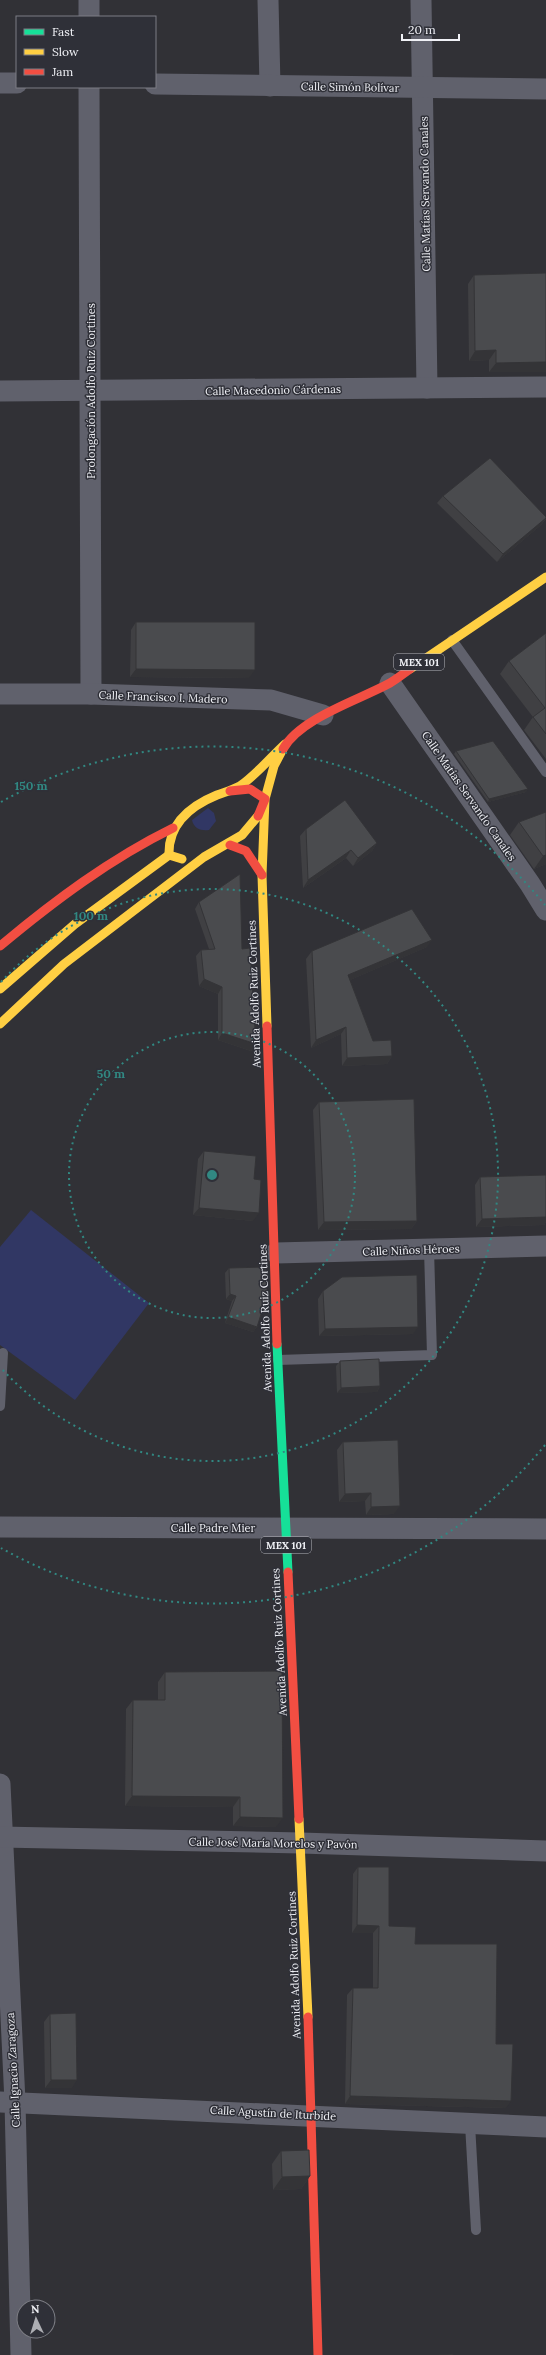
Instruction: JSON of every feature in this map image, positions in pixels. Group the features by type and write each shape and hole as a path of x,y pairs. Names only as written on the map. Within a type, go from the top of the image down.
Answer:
{"main road":[{"name":"MEX 101","path":"288,740 324,715 390,683 546,577"},
{"path":"0,946 81,883 154,836 172,828 193,807 241,785 288,740"},
{"name":"Avenida Adolfo Ruiz Cortines","path":"288,740 274,766 265,799 262,875 276,1253 278,1360 301,1843 318,2355"},
{"path":"0,1024 64,964 204,857 243,836 254,824 265,799 250,790 230,791"},
{"path":"169,854 168,842 172,828"},
{"path":"230,844 239,846 248,852 262,875"},
{"path":"169,854 182,859 204,857"},
{"path":"0,989 75,924 169,854"}],"street":[{"path":"89,0 89,16"},
{"path":"268,0 270,86"},
{"name":"Calle Matías Servando Canales","path":"421,0 424,88 427,388"},
{"path":"0,83 16,83"},
{"name":"Calle Simón Bolívar","path":"156,84 546,89"},
{"name":"Prolongación Adolfo Ruiz Cortines","path":"89,88 91,694"},
{"name":"Calle Macedonio Cárdenas","path":"0,391 91,392 546,387"},
{"name":"Calle Matías Servando Canales","path":"390,683 530,884 546,910"},
{"name":"Calle Francisco I. Madero","path":"0,694 91,694 271,700 324,715"},
{"name":"Calle Niños Héroes","path":"276,1253 546,1246"},
{"name":"Calle Padre Mier","path":"0,1527 546,1529"},
{"name":"Calle Ignacio Zaragoza","path":"0,1784 8,2102 20,2355"},
{"name":"Calle José María Morelos y Pavón","path":"1,1838 301,1843 546,1851"},
{"name":"Calle Agustín de Iturbide","path":"8,2102 311,2114 470,2124 546,2127"}],"lane":[{"path":"452,640 546,772"},
{"path":"278,1360 432,1355 429,1249"},
{"path":"0,1406 4,1353"},
{"path":"470,2124 476,2230"}],"shaded area":[{"path":"208,808 214,813 216,821 209,830 198,829 194,826 192,820"},
{"path":"31,1210 149,1303 75,1400 0,1345 0,1247"}],"building":[{"path":"546,273 546,362 496,363 496,350 475,351 474,275"},
{"path":"490,458 546,517 503,554 443,496"},
{"path":"136,622 255,622 255,670 136,669"},
{"path":"546,633 546,734 533,717 545,708 509,661"},
{"path":"493,741 528,789 489,799 456,751"},
{"path":"345,800 377,843 358,858 351,850 308,880 306,829"},
{"path":"546,812 546,855 543,856 519,822"},
{"path":"240,874 242,949 250,948 256,1044 222,1033 222,987 204,979 201,950 215,949 199,902"},
{"path":"412,909 432,940 348,975 373,1041 391,1040 392,1056 347,1058 346,1027 316,1040 312,951"},
{"path":"414,1099 417,1221 324,1222 319,1102"},
{"path":"204,1151 256,1156 254,1179 261,1180 259,1213 199,1208"},
{"path":"546,1175 546,1217 482,1219 480,1177"},
{"path":"266,1267 268,1307 264,1305 257,1327 228,1317 236,1296 230,1294 229,1268"},
{"path":"417,1275 418,1327 325,1329 323,1291 342,1277"},
{"path":"379,1359 380,1386 341,1388 340,1361"},
{"path":"398,1440 400,1506 371,1507 371,1493 345,1494 343,1442"},
{"path":"282,1671 283,1818 240,1817 240,1797 132,1796 133,1700 165,1700 165,1672"},
{"path":"358,1867 389,1867 389,1926 416,1927 415,1944 497,1944 496,2044 513,2044 511,2101 350,2096 353,1988 378,1988 379,1926 357,1925"},
{"path":"76,2013 77,2080 51,2080 50,2014"},
{"path":"309,2150 310,2176 282,2177 281,2151"}],"traffic: fast":[{"path":"277,1344 288,1572"}],"traffic: slow":[{"path":"410,669 546,577"},
{"path":"182,859 169,855 172,834 182,818 207,799 240,786 258,771 285,744"},
{"path":"267,1026 262,875 265,799 274,766 283,749"},
{"path":"0,1024 64,964 204,857 242,835 258,816"},
{"path":"0,989 75,924 169,855"},
{"path":"299,1819 308,2017"}],"traffic: jam":[{"path":"283,749 291,738 316,719 390,683 410,669"},
{"path":"230,791 250,789 265,799 258,816"},
{"path":"0,946 83,882 127,853 173,828"},
{"path":"230,845 246,851 262,875"},
{"path":"267,1026 277,1344"},
{"path":"288,1572 299,1819"},
{"path":"308,2017 318,2355"}]}
